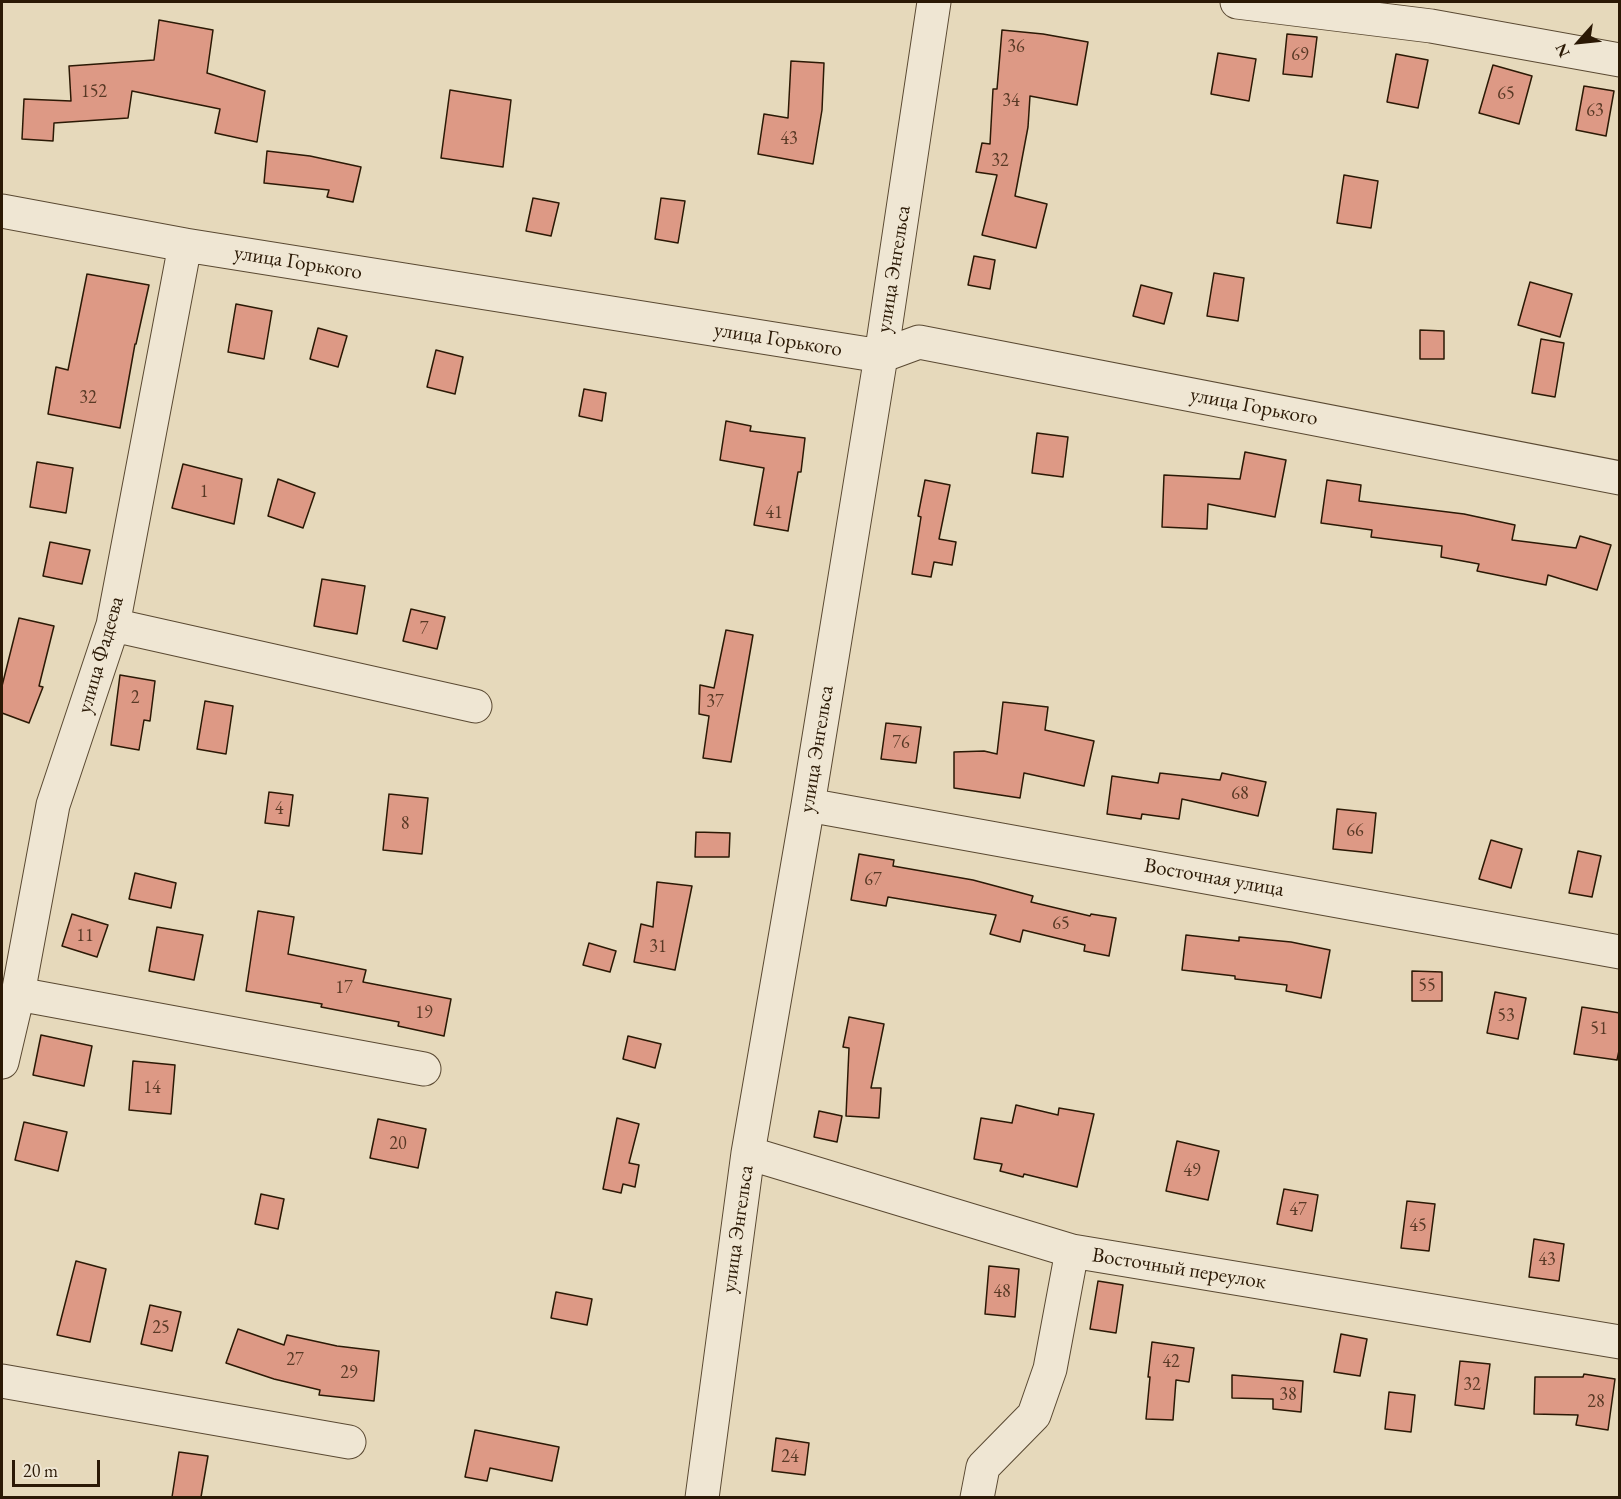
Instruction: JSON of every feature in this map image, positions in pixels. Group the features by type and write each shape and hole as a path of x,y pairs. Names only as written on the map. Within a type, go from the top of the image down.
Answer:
{"street":[{"name":"улица Энгельса","path":"702,1497 748,1153 881,356 934,2"},
{"path":"1237,2 1431,26 1620,60"},
{"name":"улица Горького","path":"2,211 185,245 881,356 919,342 1620,478"},
{"name":"улица Фадеева","path":"2,1062 18,994 53,805 113,625 185,245"},
{"path":"113,625 475,706"},
{"name":"Восточная улица","path":"807,805 1620,952"},
{"path":"18,994 424,1069"},
{"name":"Восточный переулок","path":"748,1153 1072,1251 1620,1342"},
{"path":"977,1497 983,1467 1034,1415 1050,1369 1072,1251"},
{"path":"2,1381 349,1442"}],"building":[{"path":"159,20 213,30 207,73 265,91 257,142 215,133 220,109 132,91 128,118 54,123 53,141 22,139 24,99 71,101 69,66 154,60"},
{"path":"1002,30 1088,42 1077,105 1030,96 1028,127 1015,196 1047,204 1036,248 982,235 997,175 976,172 982,143 990,144 993,89 997,89"},
{"path":"1287,34 1317,37 1312,77 1283,74"},
{"path":"1218,53 1256,59 1249,101 1211,94"},
{"path":"1396,54 1428,60 1418,108 1387,102"},
{"path":"791,61 824,63 822,110 813,164 758,154 764,114 788,118"},
{"path":"1493,65 1532,76 1519,124 1479,113"},
{"path":"1584,86 1614,91 1606,136 1576,130"},
{"path":"450,90 511,100 503,167 441,158"},
{"path":"267,151 310,156 361,167 353,202 327,197 329,190 264,183"},
{"path":"1344,175 1378,181 1371,228 1337,223"},
{"path":"533,198 559,203 551,236 526,231"},
{"path":"661,198 685,201 678,243 655,239"},
{"path":"974,256 995,260 990,289 968,285"},
{"path":"1214,273 1244,278 1238,321 1207,316"},
{"path":"87,274 149,285 135,344 120,428 48,414 56,367 68,370"},
{"path":"1530,282 1572,294 1560,337 1518,325"},
{"path":"1141,285 1172,293 1164,324 1133,316"},
{"path":"236,304 272,311 264,359 228,352"},
{"path":"318,328 347,336 338,367 310,359"},
{"path":"1420,330 1444,331 1444,359 1420,359"},
{"path":"1541,339 1564,343 1555,397 1532,393"},
{"path":"436,350 463,357 455,394 427,387"},
{"path":"584,389 606,393 602,421 579,416"},
{"path":"726,421 751,426 750,431 805,438 801,472 798,472 788,531 754,525 764,468 720,460"},
{"path":"1037,433 1068,437 1063,477 1032,473"},
{"path":"1245,452 1286,460 1275,517 1208,504 1207,529 1162,527 1164,475 1240,479"},
{"path":"37,462 73,468 66,513 30,507"},
{"path":"183,464 242,479 234,524 172,508"},
{"path":"278,479 315,493 303,528 268,516"},
{"path":"925,480 950,485 939,539 956,542 952,565 934,562 931,577 912,574 921,517 918,516"},
{"path":"1327,480 1361,485 1359,501 1464,514 1515,525 1512,540 1576,548 1580,536 1611,545 1597,590 1548,575 1546,585 1477,571 1479,564 1441,557 1442,546 1371,537 1372,530 1321,523"},
{"path":"50,542 90,550 82,584 43,576"},
{"path":"322,579 365,586 357,634 314,626"},
{"path":"411,609 445,617 437,649 403,641"},
{"path":"19,618 54,626 39,686 43,687 29,723 2,713 2,686"},
{"path":"726,630 753,635 731,762 703,758 709,716 699,714 700,685 714,688"},
{"path":"120,675 155,681 150,721 144,720 139,750 111,745"},
{"path":"205,701 233,706 226,754 197,749"},
{"path":"1003,702 1048,707 1045,730 1094,741 1084,786 1024,773 1020,798 954,788 954,752 984,751 997,754"},
{"path":"886,723 921,727 916,763 881,759"},
{"path":"1160,773 1220,780 1222,773 1266,782 1258,816 1182,799 1179,819 1142,814 1141,819 1107,814 1112,776 1158,783"},
{"path":"269,792 293,795 289,826 265,823"},
{"path":"389,794 428,798 422,854 383,850"},
{"path":"1337,809 1376,813 1372,853 1333,849"},
{"path":"696,832 730,833 729,857 695,857"},
{"path":"1491,840 1522,849 1511,888 1479,879"},
{"path":"1578,851 1601,856 1592,897 1569,893"},
{"path":"859,854 894,860 893,866 973,880 1033,896 1031,902 1090,916 1091,914 1116,918 1109,956 1084,951 1085,945 1023,930 1020,942 990,934 996,915 888,897 886,906 851,900"},
{"path":"135,873 176,883 171,908 129,899"},
{"path":"657,882 692,886 675,970 634,962 641,924 653,927"},
{"path":"258,911 294,917 288,954 366,970 363,982 451,999 444,1036 398,1026 399,1022 321,1007 322,1004 246,991"},
{"path":"72,914 108,925 97,957 62,946"},
{"path":"157,927 203,935 194,980 149,971"},
{"path":"1186,935 1239,941 1239,937 1291,942 1330,950 1321,998 1286,991 1287,985 1182,970"},
{"path":"589,943 616,951 610,972 583,965"},
{"path":"1412,971 1442,972 1442,1001 1412,1001"},
{"path":"1495,992 1526,998 1518,1039 1487,1033"},
{"path":"1582,1007 1620,1013 1620,1046 1617,1060 1574,1054"},
{"path":"849,1017 884,1024 871,1088 881,1088 879,1118 846,1116 849,1048 843,1047"},
{"path":"41,1035 92,1046 84,1086 33,1075"},
{"path":"628,1036 661,1044 655,1068 623,1059"},
{"path":"133,1061 175,1065 171,1114 129,1110"},
{"path":"1016,1105 1058,1115 1059,1108 1094,1114 1077,1187 1024,1174 1023,1177 1000,1171 1002,1164 974,1159 981,1118 1012,1123"},
{"path":"819,1111 842,1116 837,1142 814,1137"},
{"path":"617,1118 639,1124 629,1163 639,1165 635,1187 623,1184 621,1193 603,1189"},
{"path":"378,1119 426,1129 418,1168 370,1158"},
{"path":"24,1122 67,1132 58,1171 15,1160"},
{"path":"1177,1141 1219,1151 1208,1200 1166,1191"},
{"path":"1284,1189 1318,1195 1312,1231 1277,1224"},
{"path":"261,1194 284,1199 278,1229 255,1224"},
{"path":"1407,1201 1435,1204 1429,1251 1401,1248"},
{"path":"1534,1239 1564,1244 1559,1281 1529,1277"},
{"path":"76,1261 106,1269 90,1342 57,1335"},
{"path":"989,1266 1019,1269 1015,1317 985,1314"},
{"path":"1098,1281 1123,1285 1116,1333 1090,1329"},
{"path":"556,1292 592,1299 587,1325 551,1318"},
{"path":"150,1305 181,1312 172,1351 141,1344"},
{"path":"238,1329 284,1345 287,1335 337,1346 379,1351 374,1401 319,1395 320,1390 274,1379 226,1363"},
{"path":"1341,1334 1367,1339 1360,1376 1334,1372"},
{"path":"1152,1342 1194,1348 1189,1382 1176,1380 1173,1420 1146,1419"},
{"path":"1460,1361 1490,1364 1484,1409 1455,1405"},
{"path":"1584,1374 1615,1379 1608,1430 1576,1425 1578,1415 1534,1414 1535,1377 1583,1377"},
{"path":"1232,1375 1303,1381 1301,1412 1273,1409 1273,1399 1232,1398"},
{"path":"1389,1392 1415,1395 1411,1432 1385,1429"},
{"path":"475,1430 559,1447 552,1481 490,1468 487,1481 465,1477"},
{"path":"776,1438 809,1443 805,1475 772,1471"},
{"path":"179,1452 208,1456 201,1497 172,1497"}]}
